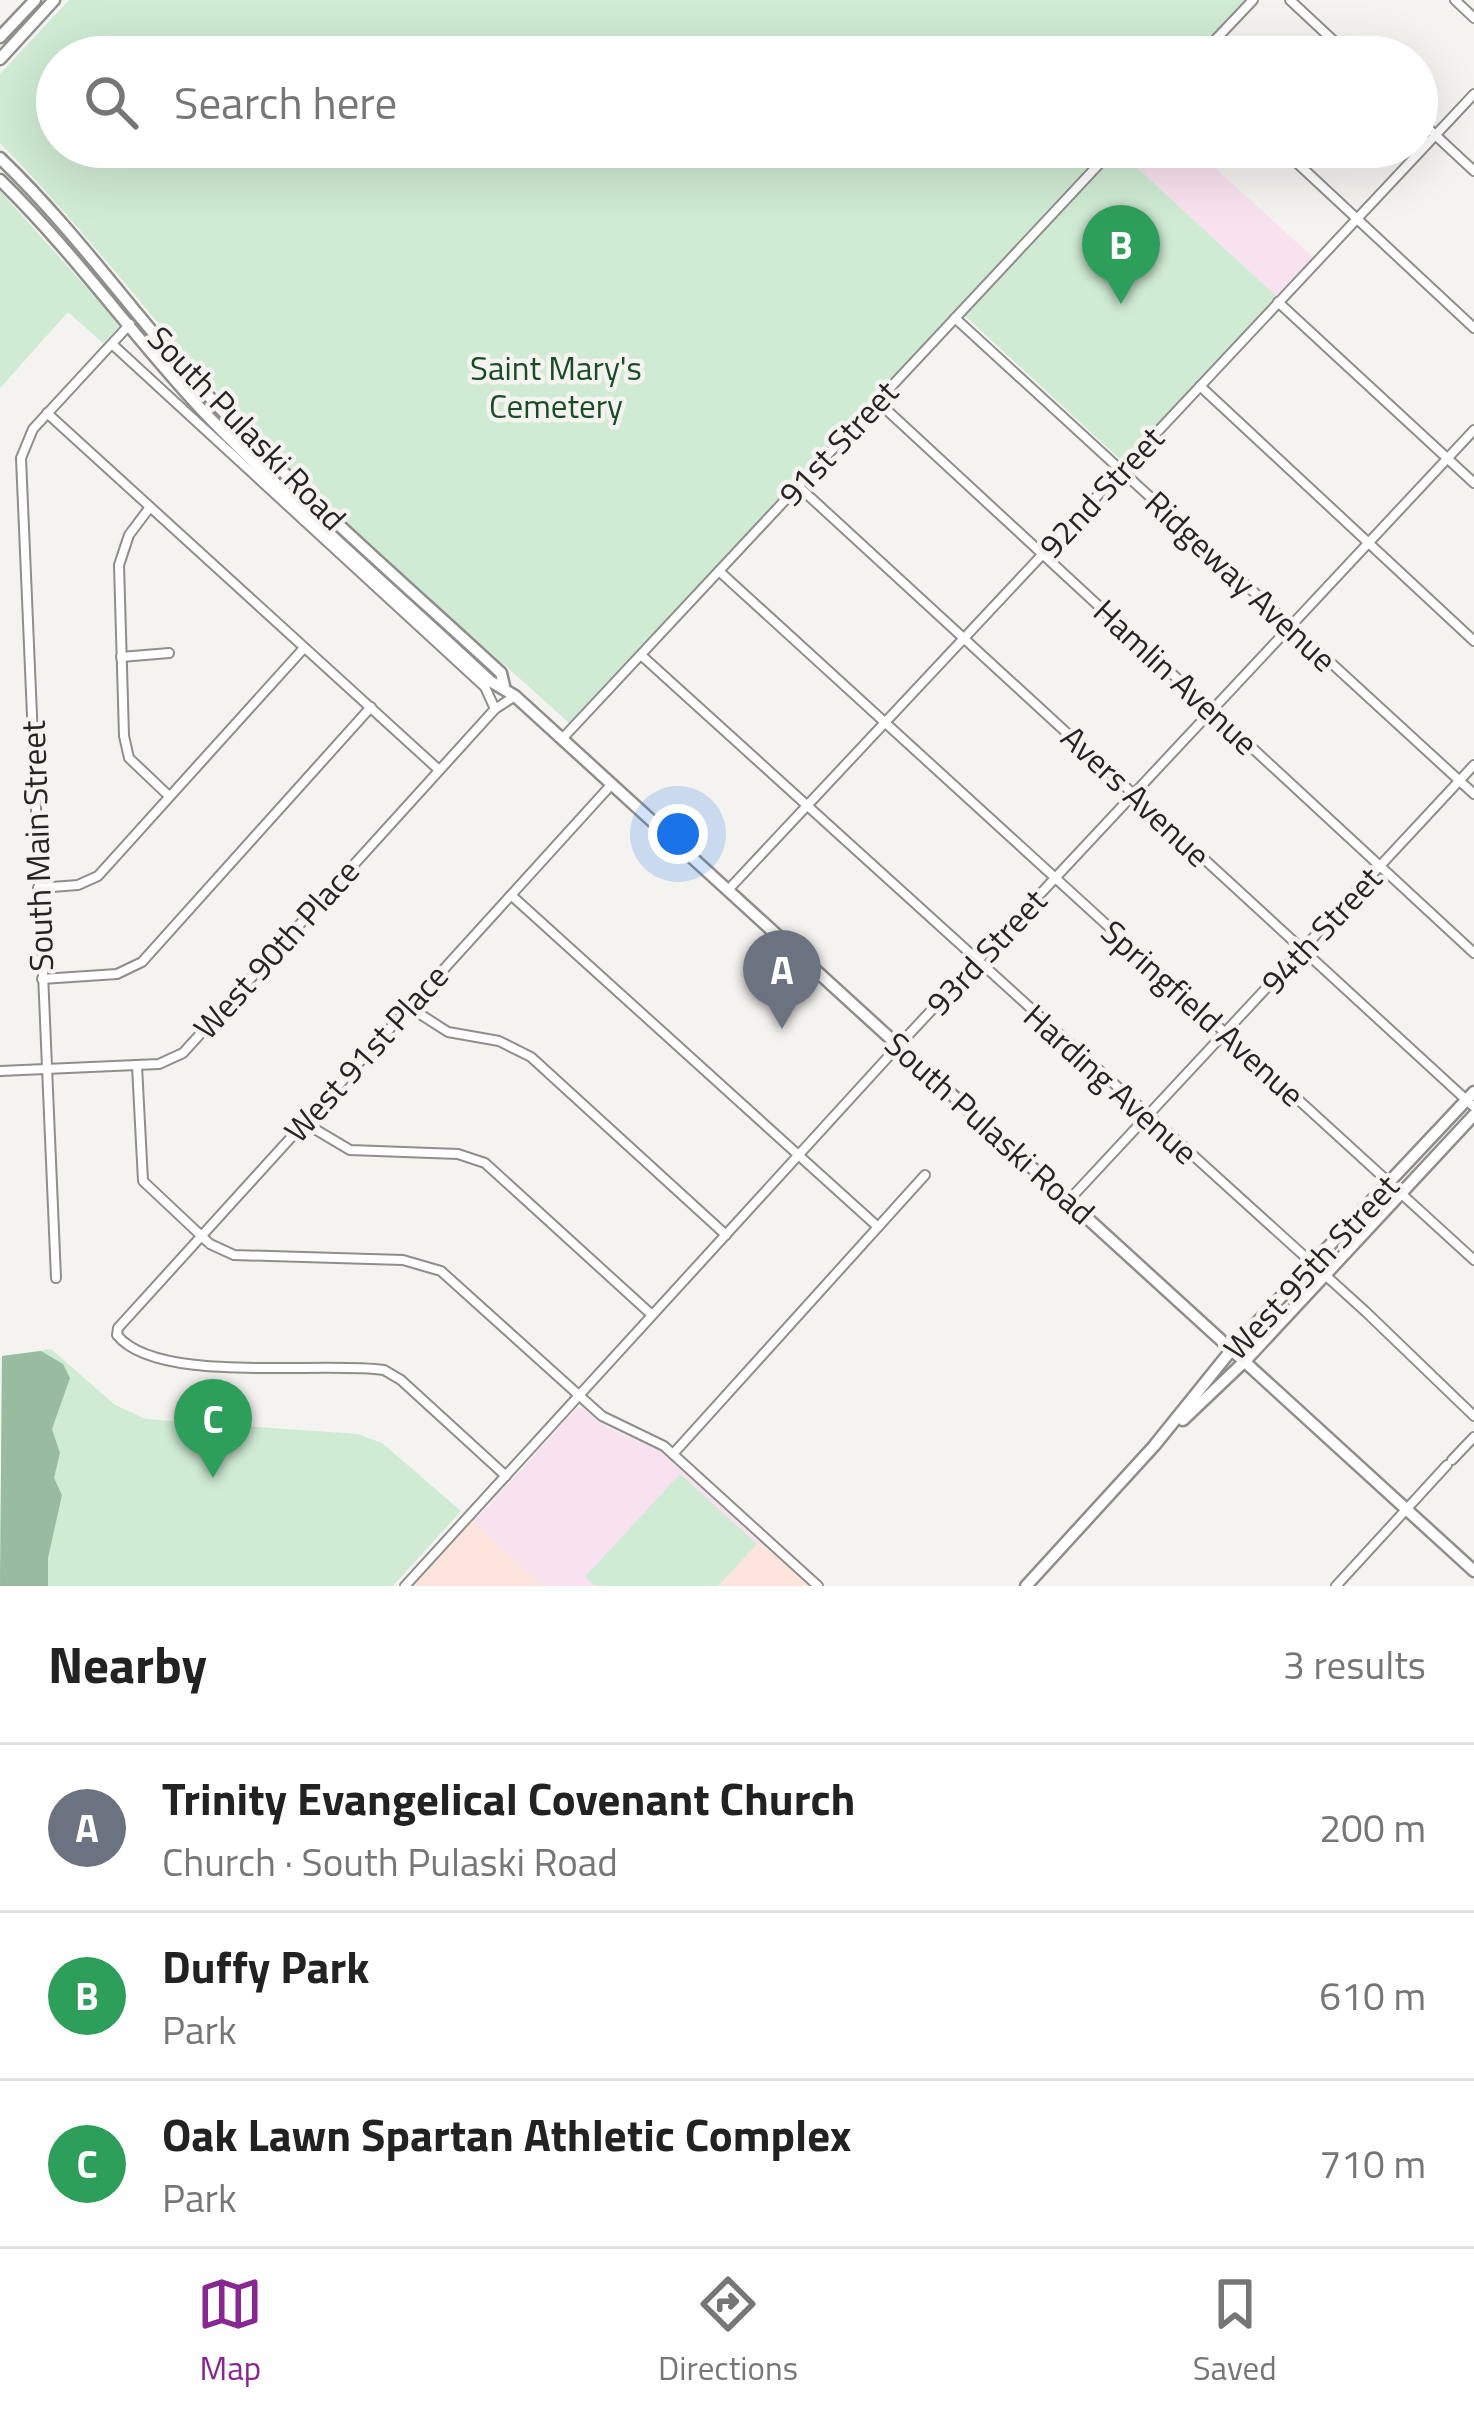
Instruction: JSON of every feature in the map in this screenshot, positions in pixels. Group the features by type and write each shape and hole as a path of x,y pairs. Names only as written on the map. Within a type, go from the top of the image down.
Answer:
{"main road":[{"path":"0,37 35,0"},
{"path":"0,59 55,0"},
{"name":"South Pulaski Road","path":"0,158 70,229 193,379 265,454 501,673 504,686"},
{"name":"South Pulaski Road","path":"0,180 238,446 490,681 504,686 1474,1571"},
{"name":"West 95th Street","path":"1026,1586 1154,1446 1233,1348 1389,1183 1472,1104"},
{"name":"West 95th Street","path":"1154,1446 1246,1360 1324,1277 1401,1193 1472,1104"}],"street":[{"path":"1219,36 1253,0"},
{"path":"1290,0 1329,36"},
{"path":"1455,0 1474,18"},
{"name":"92nd Street","path":"1438,133 1474,94"},
{"path":"1438,137 1474,171"},
{"name":"91st Street","path":"562,740 1096,168"},
{"path":"1302,168 1474,328"},
{"name":"92nd Street","path":"728,891 1405,168"},
{"path":"1278,302 1474,483"},
{"name":"South Main Street","path":"56,1278 21,458 27,439 47,413 140,314"},
{"name":"Ridgeway Avenue","path":"956,319 1474,794"},
{"path":"112,344 485,687 495,709"},
{"path":"1200,386 1474,640"},
{"name":"Hamlin Avenue","path":"877,401 1474,953"},
{"path":"47,413 439,770"},
{"name":"93rd Street","path":"405,1586 899,1045 1474,430"},
{"name":"Avers Avenue","path":"798,486 1472,1104"},
{"path":"150,507 120,556 126,753 170,796"},
{"name":"Springfield Avenue","path":"719,571 1474,1260"},
{"path":"38,888 93,879 304,648"},
{"path":"121,657 169,653"},
{"name":"Harding Avenue","path":"641,655 1366,1312 1474,1416"},
{"name":"West 90th Place","path":"495,709 504,686"},
{"name":"West 90th Place","path":"0,1071 159,1064 183,1052 495,709 514,696"},
{"path":"42,979 117,974 142,962 370,707"},
{"name":"94th Street","path":"1069,1200 1474,765"},
{"name":"West 91st Place","path":"506,1476 401,1380 384,1370 172,1364 125,1344 117,1335 122,1321 200,1234 611,785"},
{"path":"511,895 878,1228"},
{"path":"409,1007 448,1032 499,1041 531,1057 726,1234"},
{"path":"137,1066 143,1181 217,1249 244,1257 403,1261 432,1267 608,1420 656,1441 673,1454 818,1586"},
{"path":"303,1122 350,1150 458,1154 485,1163 652,1316"},
{"path":"673,1454 925,1175"},
{"path":"1336,1586 1474,1437"}],"shaded area":[{"path":"1137,168 1215,168 1313,257 1276,296"},
{"path":"582,1407 608,1428 659,1450 759,1541 718,1586 543,1586 471,1520"},
{"path":"471,1520 543,1586 413,1586"},
{"path":"759,1541 810,1586 718,1586"}],"green space":[{"name":"Saint Mary's Cemetery","path":"69,0 1246,0 1213,36 36,36 36,168 1089,168 569,723 369,543 221,396 0,143 0,74"},
{"path":"1101,168 1137,168 1276,296 1122,461 964,315"},
{"path":"0,191 120,325 103,343 68,312 0,388"},
{"path":"51,1349 115,1405 146,1419 358,1434 382,1443 461,1511 393,1586 0,1586 2,1356"},
{"path":"41,1351 63,1364 70,1378 52,1429 60,1453 54,1478 62,1495 48,1558 48,1586 0,1586 2,1356"},
{"path":"680,1474 757,1544 718,1586 595,1586 585,1577"}],"place":[{"name":"Duffy Park","path":"1121,304"},
{"name":"Trinity Evangelical Covenant Church","path":"782,1029"},
{"name":"Oak Lawn Spartan Athletic Complex","path":"213,1478"}]}
